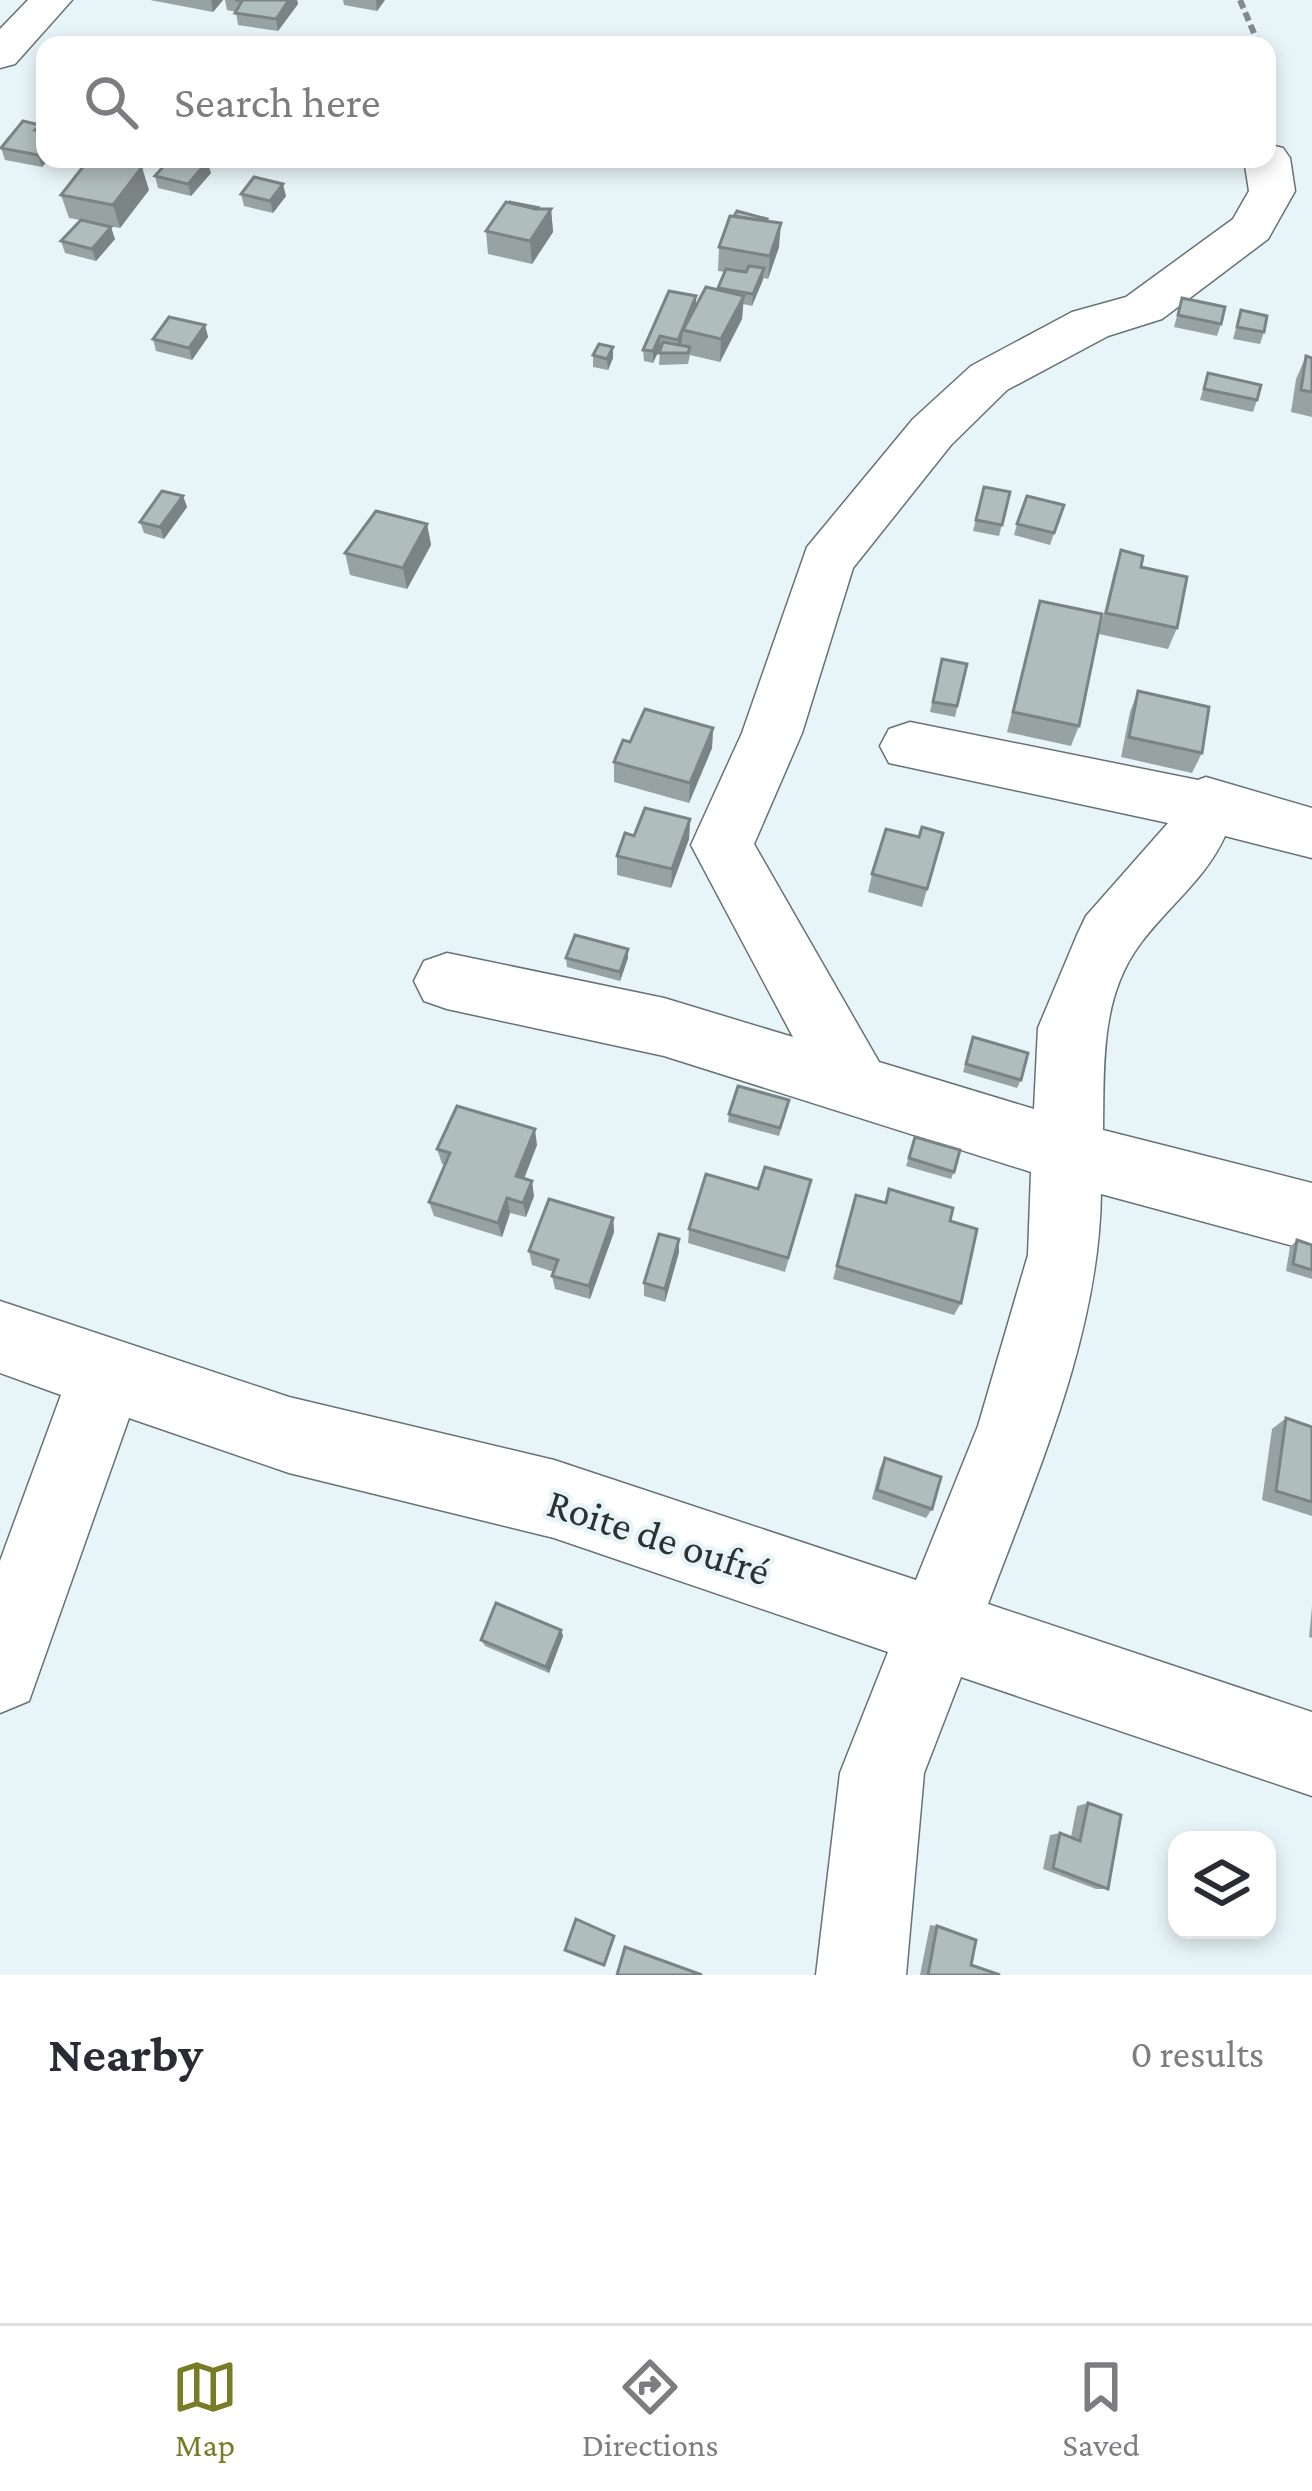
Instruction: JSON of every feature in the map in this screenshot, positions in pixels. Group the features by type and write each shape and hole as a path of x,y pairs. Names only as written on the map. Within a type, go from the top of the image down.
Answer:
{"street":[{"path":"0,55 51,0"},
{"path":"1276,153 1312,199"},
{"path":"856,1086 722,845 772,733 827,561 932,432 989,378 1090,324 1144,308 1251,228 1272,191 1269,168"},
{"path":"910,746 1055,778 1206,802 1312,833"},
{"path":"861,1975 883,1773 934,1629 1016,1426 1064,1255 1071,1150 1071,1028 1109,935 1193,839 1206,802"},
{"path":"447,981 664,1027 1170,1183 1312,1216"},
{"name":"Roite de oufré","path":"0,1336 289,1435 554,1499 1312,1754"},
{"path":"0,1672 107,1373"}],"path":[{"path":"1240,0 1255,36"}],"building":[{"path":"235,0 289,0 276,19 235,13 242,1"},
{"path":"23,121 36,124 36,155 1,148"},
{"path":"82,168 141,168 113,205 61,195"},
{"path":"162,168 202,168 188,184 155,176"},
{"path":"254,177 283,184 270,201 241,194"},
{"path":"506,202 551,209 530,241 486,231"},
{"path":"737,211 767,219 734,216"},
{"path":"730,216 781,223 770,256 719,247"},
{"path":"81,220 111,227 92,249 61,241"},
{"path":"749,266 764,268 753,294 718,288 726,269 746,272"},
{"path":"706,287 744,296 721,339 683,330"},
{"path":"669,291 696,296 678,340 660,336 653,351 643,350"},
{"path":"1182,298 1225,307 1221,324 1178,315"},
{"path":"1241,310 1267,316 1264,332 1237,327"},
{"path":"169,317 205,325 189,348 153,339"},
{"path":"663,342 690,347 688,353 659,353"},
{"path":"599,344 613,347 607,359 593,355"},
{"path":"1306,356 1312,358 1312,392 1301,390"},
{"path":"1208,373 1261,385 1257,400 1204,389"},
{"path":"984,487 1010,492 1002,525 976,520"},
{"path":"162,491 183,496 160,527 140,522"},
{"path":"1027,496 1064,505 1054,533 1017,524"},
{"path":"376,511 427,524 403,568 345,553"},
{"path":"1121,550 1143,556 1141,567 1187,577 1177,628 1106,613"},
{"path":"1040,601 1102,614 1079,726 1013,712"},
{"path":"942,659 967,664 957,706 933,702"},
{"path":"1138,691 1209,707 1202,753 1129,737"},
{"path":"645,709 713,728 690,783 614,762 623,740 630,742"},
{"path":"645,808 690,819 672,869 617,856 625,833 634,836"},
{"path":"922,827 943,833 927,889 872,874 886,829 919,837"},
{"path":"575,935 628,949 620,972 566,958"},
{"path":"973,1037 1028,1053 1021,1080 966,1064"},
{"path":"738,1086 789,1100 780,1128 729,1114"},
{"path":"457,1106 535,1129 516,1176 532,1181 523,1203 507,1198 498,1223 429,1202 450,1153 437,1149"},
{"path":"915,1137 960,1150 954,1172 909,1158"},
{"path":"765,1167 811,1180 788,1258 689,1229 706,1174 758,1189"},
{"path":"889,1189 953,1208 950,1221 977,1229 961,1303 837,1266 856,1195 886,1203"},
{"path":"549,1199 613,1218 589,1286 552,1276 558,1260 529,1251"},
{"path":"659,1234 679,1239 665,1289 644,1283"},
{"path":"1297,1240 1312,1245 1312,1270 1293,1264"},
{"path":"1286,1418 1312,1427 1312,1502 1276,1491"},
{"path":"885,1458 941,1477 932,1509 877,1490"},
{"path":"496,1603 561,1630 546,1667 481,1640"},
{"path":"1088,1803 1121,1815 1108,1889 1053,1868 1060,1833 1080,1841"},
{"path":"576,1919 614,1936 604,1965 565,1950"},
{"path":"937,1926 976,1940 971,1965 1000,1975 928,1975"},
{"path":"625,1947 702,1975 617,1975"}]}
